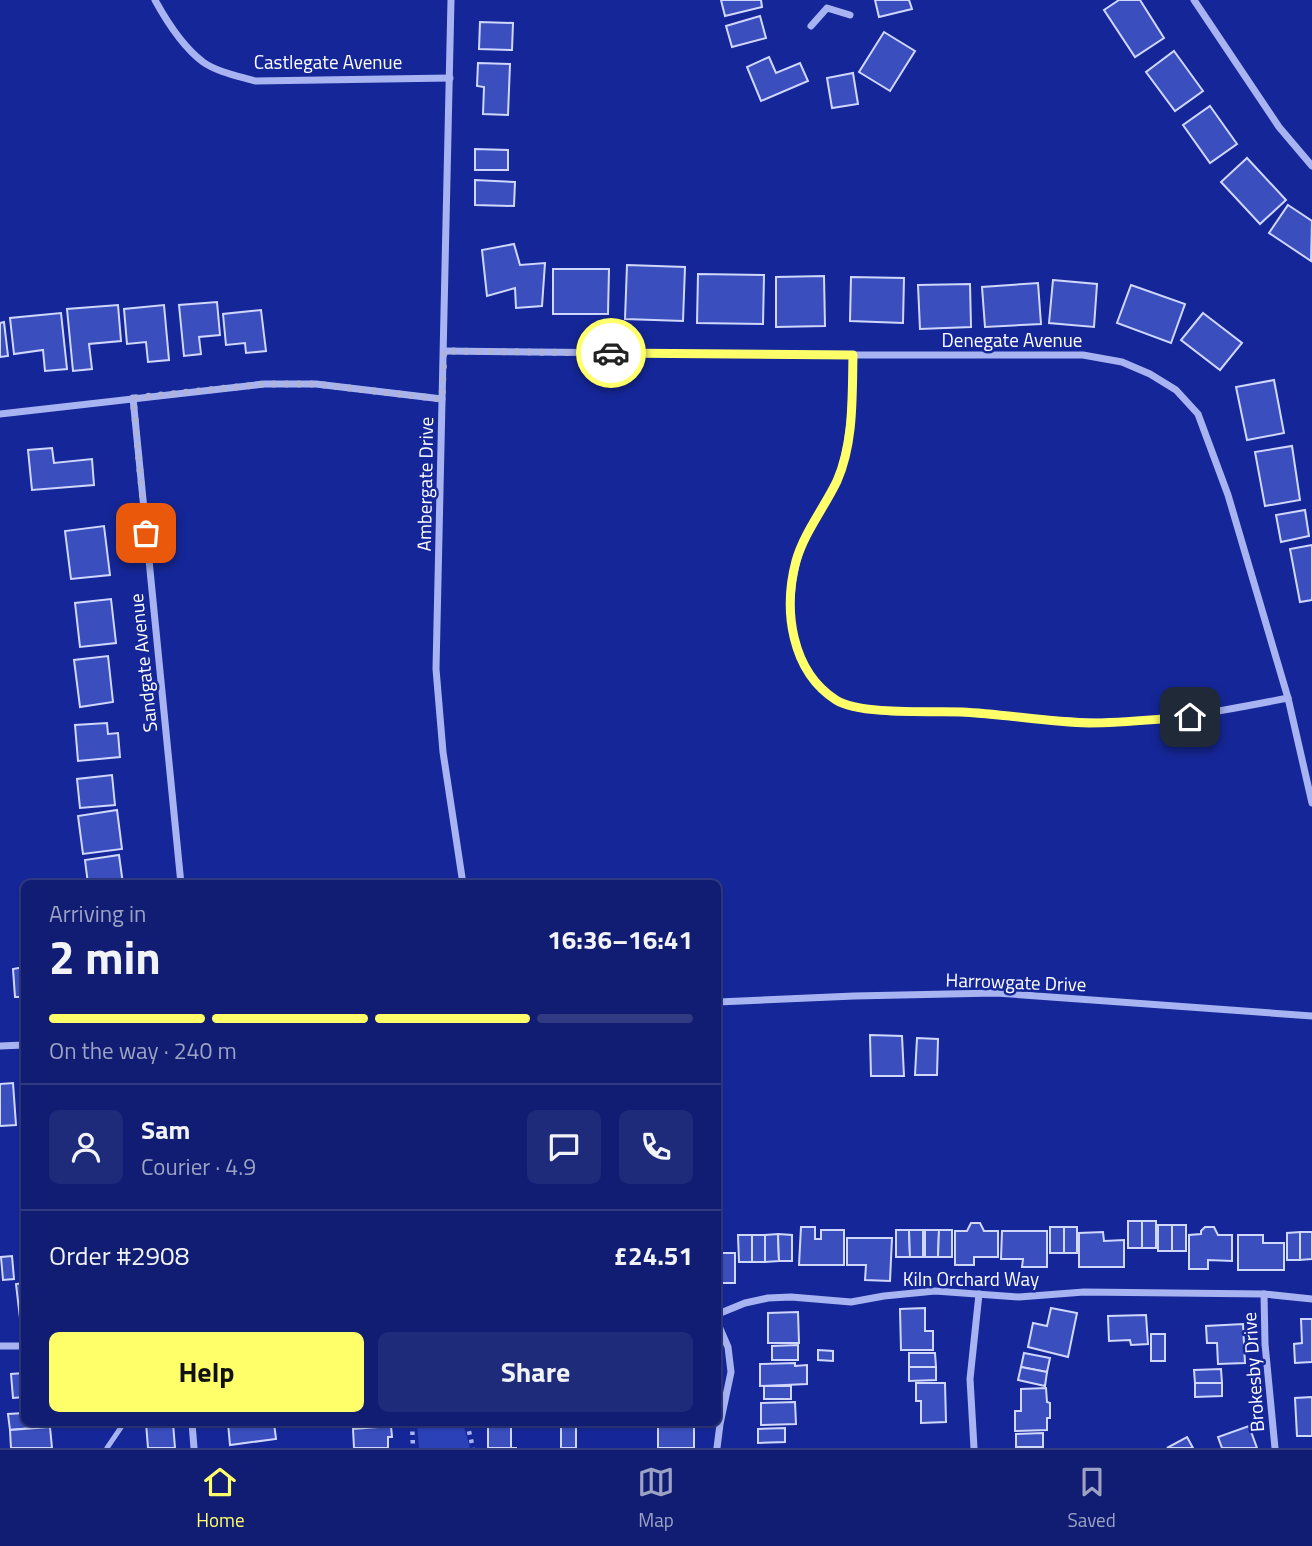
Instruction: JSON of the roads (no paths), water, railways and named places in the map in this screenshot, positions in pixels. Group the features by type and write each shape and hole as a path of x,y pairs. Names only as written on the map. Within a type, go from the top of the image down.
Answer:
{"street":[{"name":"Castlegate Avenue","path":"155,0 172,29 203,62 255,81 450,78"},
{"name":"Ambergate Drive","path":"451,0 436,669 443,752 462,880"},
{"path":"1194,0 1279,127 1312,166"},
{"path":"811,26 826,4 850,15"},
{"name":"Denegate Avenue","path":"444,351 1083,355 1122,362 1150,374 1176,390 1198,414 1228,495 1288,698 1312,803"},
{"path":"853,355 851,421 845,455 838,478 807,535 796,562 791,597 796,650 805,669 837,701 859,708 977,713 1089,723 1190,717 1288,698"},
{"path":"0,414 264,384 316,384 442,399"},
{"name":"Sandgate Avenue","path":"133,398 181,880"},
{"name":"Harrowgate Drive","path":"721,1002 996,993 1312,1016"},
{"path":"0,1046 21,1045"},
{"name":"Kiln Orchard Way","path":"721,1313 745,1303 780,1297 851,1302 935,1291 1019,1297 1084,1292 1264,1294 1312,1299"},
{"path":"974,1448 970,1379 979,1294"},
{"name":"Brokesby Drive","path":"1264,1294 1265,1344 1275,1448"},
{"path":"721,1331 728,1347 732,1372 721,1420"},
{"path":"0,1346 21,1346"},
{"path":"192,1426 194,1448"},
{"path":"717,1448 720,1426"}],"lane":[{"path":"107,1448 122,1426"}]}
